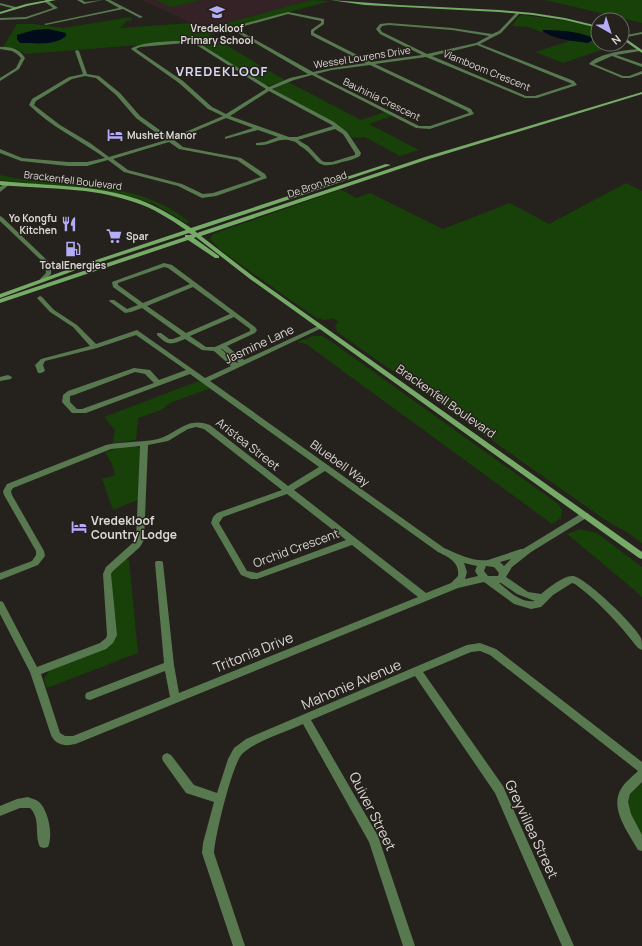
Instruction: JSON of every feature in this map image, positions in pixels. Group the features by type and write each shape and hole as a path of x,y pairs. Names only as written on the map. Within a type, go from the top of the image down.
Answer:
{"street":[{"path":"0,13 15,8 54,0"},
{"path":"79,0 85,3 101,0"},
{"path":"107,0 141,17"},
{"path":"332,0 518,13 569,20 590,25"},
{"path":"0,19 26,18 55,8 46,1"},
{"path":"0,4 15,8"},
{"path":"46,24 123,8"},
{"path":"311,74 237,31 235,28 288,13 321,19 324,22 312,31 312,34 369,63"},
{"name":"Wessel Lourens Drive","path":"0,151 21,159 68,164 87,164 109,159 171,140 226,116 281,83 311,74 369,63 428,56 476,44 494,36 507,26 518,13"},
{"path":"428,56 378,32 378,27 385,24 436,27 494,36"},
{"path":"630,35 642,33"},
{"path":"193,42 269,89 332,123 345,133 358,153 357,156 332,164 324,164 320,162 306,147 293,139 282,137 226,116 204,104 181,82 134,48 140,45 193,42"},
{"path":"630,43 640,51"},
{"name":"Vlamboom Crescent","path":"428,56 527,98 575,85 572,82 476,44"},
{"path":"0,48 16,50 23,58 22,63 16,70 0,80"},
{"path":"76,51 85,75"},
{"path":"640,51 622,52 594,61 591,64 622,77 630,77 642,72"},
{"path":"613,55 642,66"},
{"name":"Bauhinia Crescent","path":"311,74 420,127 430,128 472,114 470,110 369,63"},
{"path":"85,75 97,76 118,94 138,117 187,150 239,159 263,174 264,177 247,185 212,196 205,196 180,185 130,172 58,126 30,105 34,100 71,78 85,75"},
{"name":"De Bron Road","path":"0,296 43,279 185,231 436,150 642,88"},
{"name":"De Bron Road","path":"0,301 427,158 642,93"},
{"path":"293,139 336,127"},
{"path":"227,138 258,128"},
{"path":"258,144 282,137"},
{"name":"Brackenfell Boulevard","path":"0,183 14,186 94,194 121,200 151,211 185,231 207,251 236,266 320,328 642,556"},
{"path":"0,190 7,184"},
{"path":"0,218 48,264 74,269"},
{"path":"43,279 49,272 48,264"},
{"path":"167,265 194,284 254,330 251,334 219,348 204,349 115,286 115,282 167,265"},
{"path":"112,301 127,311 194,284"},
{"path":"40,298 52,311 75,326 95,347 42,360 39,365 41,371"},
{"path":"159,334 170,341 185,336 234,314"},
{"name":"Jasmine Lane","path":"206,380 320,328"},
{"name":"Bluebell Way","path":"95,347 137,332 206,380 324,467 441,550 484,571"},
{"path":"219,348 240,364"},
{"path":"158,383 147,372 134,370 71,393 67,396 66,402 75,410 83,411 191,371"},
{"path":"0,379 8,377"},
{"name":"Aristea Street","path":"0,577 35,562 41,556 40,551 8,495 7,491 10,486 109,447 164,439 194,425 204,425 426,598"},
{"path":"0,605 35,672 103,646 110,640 112,635 107,574 109,569 137,545 140,540 144,442"},
{"path":"288,490 324,467"},
{"name":"Orchid Crescent","path":"288,490 222,514 216,519 215,523 246,575 257,576 352,540"},
{"path":"484,571 528,550 585,515"},
{"path":"484,571 498,580 509,565 528,550"},
{"path":"452,587 464,574 460,559"},
{"path":"159,563 169,665 175,699"},
{"path":"484,571 499,566 502,575 524,594 543,598"},
{"path":"484,571 520,604 534,605 568,580 577,580 589,588 630,630 642,646"},
{"name":"Tritonia Drive","path":"35,672 54,733 60,740 74,740 426,598 484,571"},
{"name":"Mahonie Avenue","path":"239,946 211,866 208,853 220,799 234,757 244,746 305,719 470,648 480,647 490,650 642,768"},
{"path":"90,696 169,665"},
{"name":"Greyvillea Street","path":"417,671 499,790 568,946"},
{"name":"Quiver Street","path":"305,719 374,840 409,946"},
{"path":"167,758 190,789 220,799"},
{"path":"642,775 626,792 622,803 625,815 642,846"},
{"path":"0,811 25,802 36,805 40,812 44,826 44,843"}],"shaded area":[{"name":"Vredekloof Primary School","path":"142,0 311,0 204,29"}],"green space":[{"path":"156,0 201,0 171,7"},
{"path":"311,0 330,1 209,35 285,80 272,85 265,85 197,42 191,41 25,54 17,49 3,47 17,24 34,24 63,28 131,17 132,20 127,21 120,28 192,23 204,29"},
{"path":"545,0 642,0 642,23 630,20 630,12 596,12"},
{"path":"523,15 568,21 590,26 590,37 542,31 544,33 528,27 512,26 519,16"},
{"path":"573,40 588,43 590,41 590,52 595,52 563,63 535,52"},
{"path":"288,82 361,120 385,112 392,116 369,124 419,150 400,156 365,137 352,138 347,131 274,90 275,88"},
{"path":"0,175 42,182 85,185 127,192 147,198 167,207 190,222 186,223 154,204 122,194 0,180"},
{"path":"626,183 642,191 642,543 607,521 337,332 335,326 338,322 333,318 325,320 316,318 220,250 210,239 213,234 339,190 344,191 356,198 370,193 443,229 510,203 549,224"},
{"path":"313,336 322,336 329,340 557,503 562,509 561,518 552,524 306,344 297,342"},
{"path":"199,381 211,388 170,403 161,410 138,418 136,440 113,443 115,430 104,417"},
{"path":"136,446 140,448 138,500 113,510 102,479 115,475 112,464 105,452 122,447"},
{"path":"580,529 597,533 642,567 642,597 567,534"},
{"path":"126,559 129,560 138,653 47,688 44,679 49,671 110,646 111,575 114,570"},
{"path":"642,784 642,837 628,809 628,802 634,790"}],"water":[{"path":"48,29 66,33 66,36 51,43 20,43 17,39 17,35 34,30"},
{"path":"542,30 583,34 590,37 590,42 588,43 556,38"}],"place":[{"name":"Vredekloof Primary School","path":"217,12"},
{"name":"Mushet Manor","path":"115,135"},
{"name":"Yo Kongfu Kitchen","path":"69,224"},
{"name":"Spar","path":"114,236"},
{"name":"TotalEnergies","path":"73,249"},
{"name":"Vredekloof Country Lodge","path":"79,527"}],"district":[{"name":"VREDEKLOOF","path":"222,71"}]}
